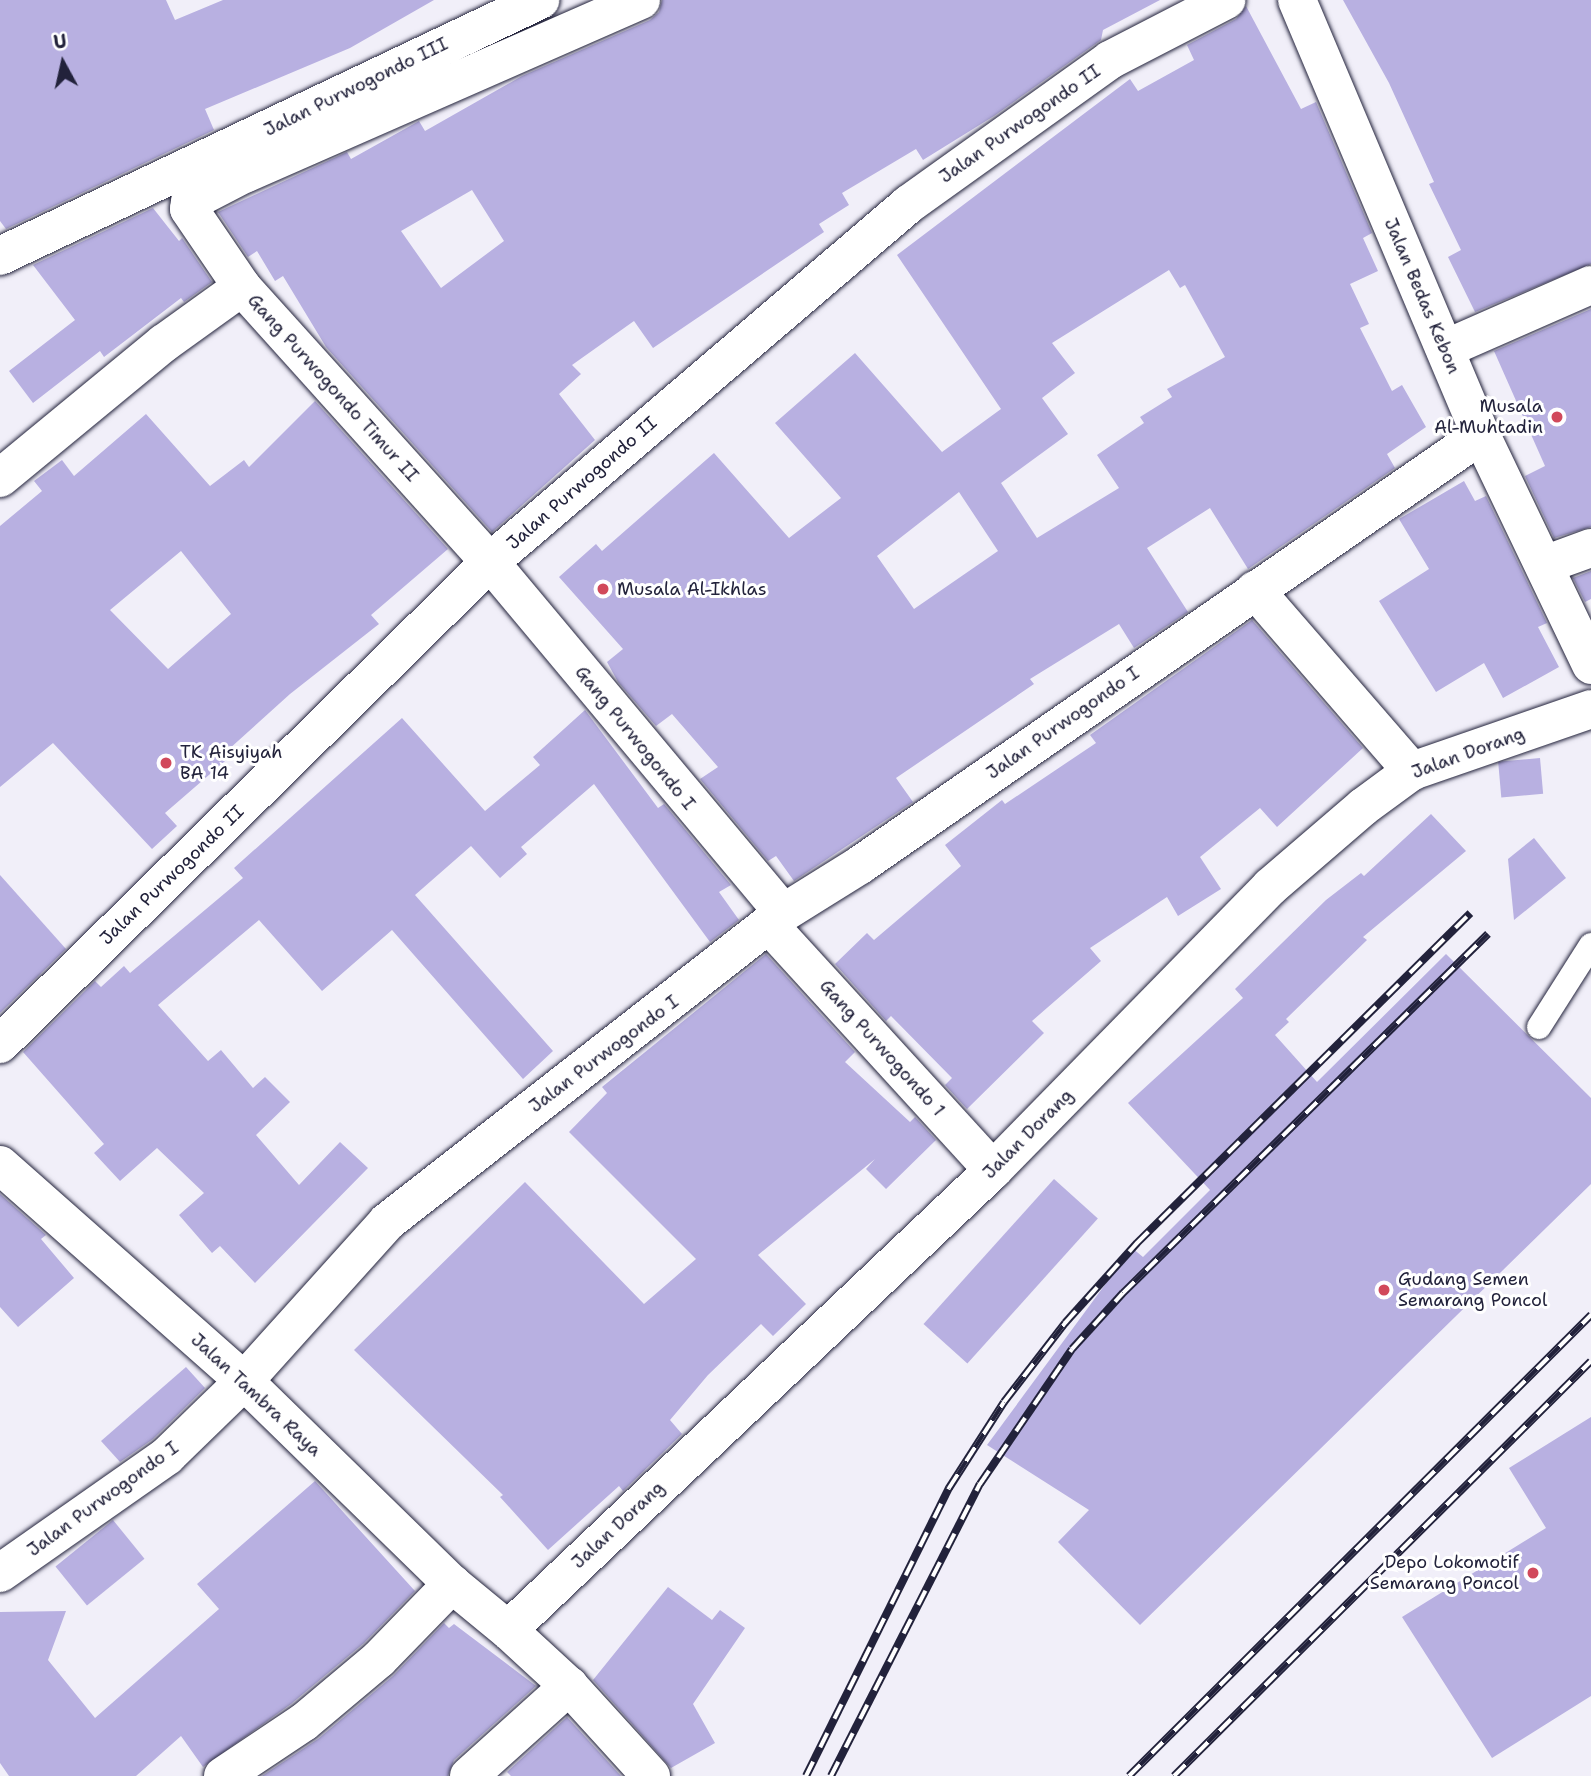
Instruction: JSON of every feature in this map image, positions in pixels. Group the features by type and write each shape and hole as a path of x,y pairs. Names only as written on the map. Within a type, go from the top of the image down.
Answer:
{"street":[{"name":"Jalan Purwogondo III","path":"181,191 362,82 540,0"},
{"path":"0,256 181,191 246,173 641,0"},
{"name":"Jalan Purwogondo II","path":"0,1044 490,562 909,204 1110,60 1226,0"},
{"name":"Jalan Bedas Kebon","path":"1297,0 1481,435 1591,665"},
{"name":"Gang Purwogondo Timur II","path":"181,191 242,288 490,562"},
{"path":"1445,349 1591,285"},
{"path":"0,478 164,343 242,288"},
{"name":"Jalan Purwogondo I","path":"0,1573 167,1456 244,1381 387,1222 777,920 1481,435"},
{"path":"1544,565 1591,548"},
{"name":"Gang Purwogondo I","path":"490,562 777,920"},
{"path":"1255,590 1412,771"},
{"name":"Jalan Dorang","path":"508,1630 993,1170 1270,887 1412,771 1591,709"},
{"name":"Gang Purwogondo 1","path":"777,920 993,1170"},
{"name":"Jalan Tambra Raya","path":"0,1166 244,1381 452,1584 508,1630 569,1686 651,1776"},
{"path":"223,1776 322,1706 379,1659 452,1584"},
{"path":"470,1776 569,1686"}],"lane":[{"path":"1539,1027 1591,945"}],"building":[{"path":"0,0 166,0 175,20 223,0 434,0 350,48 205,109 214,130 6,229 0,221"},
{"path":"662,0 1160,0 1103,30 1101,40 994,116 923,160 916,149 842,193 849,205 819,224 824,232 653,348 634,321 572,365 581,374 559,394 595,440 492,532 326,347 283,276 275,281 257,251 248,257 218,212 347,152 351,159 419,121 425,131 522,76 650,20 659,12","holes":["472,190 504,241 441,288 401,231"]},
{"path":"1343,0 1591,0 1591,264 1475,312 1448,257 1461,250 1429,184 1434,182 1389,83"},
{"path":"1246,6 1301,109 1316,102 1372,233 1363,238 1378,271 1350,284 1369,324 1360,328 1392,391 1402,385 1426,427 1387,454 1395,468 1248,569 1210,508 1147,548 1188,612 1134,648 1119,624 1030,679 1034,684 896,778 913,802 794,881 776,856 768,861 700,779 718,767 672,714 656,726 618,682 607,662 623,649 559,577 596,544 602,551 714,453 789,538 841,498 775,423 855,353 942,452 1001,409 897,255 1130,79 1138,91 1194,60 1187,45 1236,19","holes":["1169,270 1180,288 1185,285 1225,357 1167,389 1172,397 1140,417 1144,423 1097,455 1119,488 1037,538 1001,483 1068,434 1042,398 1075,373 1052,343","959,492 998,551 914,609 877,556"]},
{"path":"153,208 179,241 182,238 212,282 184,302 181,298 104,357 100,351 33,403 9,371 75,320 33,265"},
{"path":"1591,309 1591,527 1554,538 1525,476 1545,466 1494,351"},
{"path":"315,401 448,549 371,615 379,624 290,694 228,750 232,755 165,813 177,826 152,849 53,743 0,787 0,526 42,491 34,481 62,460 74,476 146,414 210,486 244,460 249,467","holes":["181,551 231,614 168,669 110,610"]},
{"path":"1464,481 1475,501 1486,496 1547,623 1538,627 1559,667 1503,698 1484,663 1436,692 1379,601 1429,569 1399,519"},
{"path":"1591,571 1591,599 1585,602 1573,578"},
{"path":"1252,620 1363,748 1277,827 1260,808 1200,857 1221,889 1178,916 1167,897 1090,948 1101,961 1032,1021 1044,1033 967,1109 945,1085 952,1078 891,1016 886,1021 835,964 867,933 874,940 961,866 945,845 1002,800 1005,804 1096,743 1090,735"},
{"path":"585,710 658,808 664,804 731,885 719,892 739,920 710,942 594,784 521,847 527,854 500,878 471,846 415,895 553,1051 523,1079 392,930 322,991 259,920 158,1005 208,1061 221,1050 253,1088 265,1077 290,1102 256,1135 299,1185 340,1142 368,1168 255,1283 220,1246 212,1253 179,1215 204,1193 157,1148 120,1181 94,1153 104,1144 23,1052 95,981 101,987 124,966 130,973 243,878 234,868 402,718 485,811 540,765 533,757"},
{"path":"1540,758 1543,794 1501,798 1498,762"},
{"name":"Gudang Semen Semarang Poncol","path":"1431,814 1466,851 1363,937 1367,940 1286,1019 1289,1022 1275,1035 1317,1082 1446,954 1591,1098 1591,1184 1140,1625 1058,1542 1089,1510 987,1445 1132,1248 1143,1257 1210,1190 1128,1103 1243,998 1235,989 1326,900 1361,873 1364,876"},
{"path":"1534,838 1566,878 1514,920 1508,859"},
{"path":"0,875 66,949 0,1013"},
{"path":"766,954 855,1052 845,1062 910,1122 915,1117 936,1140 886,1189 866,1169 875,1159 758,1255 806,1304 773,1336 761,1324 708,1375 670,1420 682,1434 623,1491 619,1486 548,1550 500,1497 503,1495 354,1350 525,1182 644,1304 696,1259 569,1132 607,1093 602,1087"},
{"path":"1054,1179 1098,1218 967,1363 924,1324"},
{"path":"0,1194 46,1235 41,1239 74,1278 18,1327 0,1307"},
{"path":"186,1367 205,1388 153,1439 120,1462 101,1441"},
{"name":"Depo Lokomotif Semarang Poncol","path":"1591,1417 1591,1696 1492,1758 1402,1617 1546,1528 1509,1468"},
{"path":"315,1481 415,1591 364,1643 291,1704 203,1767 181,1736 136,1776 9,1776 0,1763 0,1612 66,1611 48,1660 95,1718 219,1609 197,1584"},
{"path":"113,1520 144,1559 87,1605 55,1567"},
{"path":"668,1587 712,1620 720,1610 745,1628 693,1704 715,1743 671,1768 593,1680"},
{"path":"444,1623 449,1628 454,1624 536,1686 454,1760 448,1776 262,1776 318,1739 393,1676"},
{"path":"567,1717 621,1776 511,1776 507,1772"}],"railway":[{"path":"806,1776 949,1488 1004,1402 1065,1323 1137,1243 1470,913"},
{"path":"831,1776 980,1484 1072,1349 1123,1293 1488,934"},
{"path":"1129,1776 1591,1315"},
{"path":"1174,1776 1591,1361"}],"place":[{"name":"Musala Al-Muhtadin","path":"1557,417"},
{"name":"Musala Al-Ikhlas","path":"603,589"},
{"name":"TK Aisyiyah BA 14","path":"166,763"},
{"name":"Gudang Semen Semarang Poncol","path":"1384,1290"},
{"name":"Depo Lokomotif Semarang Poncol","path":"1533,1573"}]}
